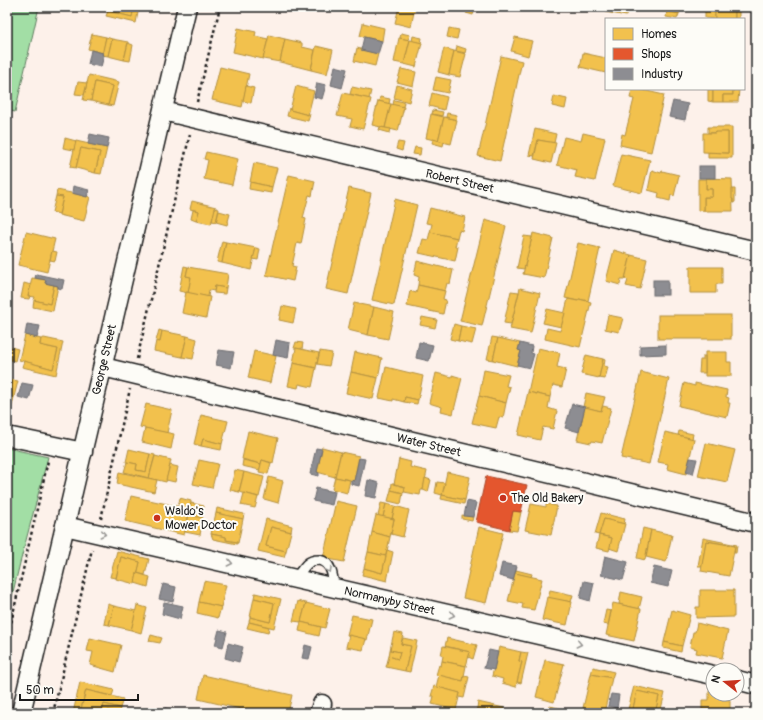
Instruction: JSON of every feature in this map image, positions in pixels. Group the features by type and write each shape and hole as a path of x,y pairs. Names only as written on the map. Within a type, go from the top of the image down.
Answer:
{"street":[{"name":"George Street","path":"21,713 187,7"},
{"name":"Robert Street","path":"163,111 756,251"},
{"name":"Water Street","path":"103,367 756,522"},
{"path":"7,436 83,452"},
{"name":"Normanyby Street","path":"65,526 705,673"},
{"path":"745,682 756,685"}],"path":[{"path":"7,640 52,446"}],"green space":[{"path":"7,7 39,7 15,112 7,110"},
{"path":"7,448 48,457 7,617"}],"building: Homes":[{"path":"103,7 114,7 113,12 103,10"},
{"path":"114,7 134,7 132,17 113,12"},
{"path":"134,7 139,7 136,23 106,16 108,11 132,17"},
{"path":"399,7 415,7 411,27 395,23"},
{"path":"468,7 475,8 473,15 466,13"},
{"path":"607,7 629,7 626,16 606,12"},
{"path":"650,7 681,7 679,14"},
{"path":"705,7 715,7 715,18 705,18"},
{"path":"715,7 735,7 735,18 715,18"},
{"path":"735,7 739,7 739,18 735,18"},
{"path":"667,11 679,14 677,18 666,17"},
{"path":"363,23 384,28 382,41 360,36"},
{"path":"238,28 256,32 255,36 268,39 263,59 233,52"},
{"path":"449,28 459,30 457,39 447,37"},
{"path":"401,33 410,35 408,40 400,38"},
{"path":"92,34 106,37 103,53 88,49"},
{"path":"269,35 285,39 280,62 263,59"},
{"path":"413,36 422,38 421,43 412,41"},
{"path":"106,37 112,39 108,56 102,55"},
{"path":"515,37 532,41 528,56 511,51"},
{"path":"399,38 410,40 404,64 394,62"},
{"path":"112,39 128,42 124,60 108,56"},
{"path":"285,39 302,43 302,47 315,50 311,70 280,62"},
{"path":"410,40 422,43 416,67 404,64"},
{"path":"128,43 133,45 130,61 124,60"},
{"path":"316,46 333,50 327,74 311,70"},
{"path":"457,46 466,49 465,53 456,51"},
{"path":"357,48 378,54 375,66 354,61"},
{"path":"444,48 454,51 449,75 438,72"},
{"path":"454,51 466,54 460,77 449,75"},
{"path":"583,53 605,58 605,73 580,67"},
{"path":"501,56 522,61 500,161 478,156"},
{"path":"220,67 249,74 242,107 212,100"},
{"path":"401,69 416,72 413,86 397,82"},
{"path":"89,75 119,82 113,106 108,105 113,86 95,82 91,101 83,100"},
{"path":"436,77 451,80 448,93 433,90"},
{"path":"78,82 87,83 84,95 75,94"},
{"path":"95,82 113,86 108,105 91,101"},
{"path":"397,85 412,89 409,102 394,98"},
{"path":"246,86 254,88 251,103 243,101"},
{"path":"296,86 314,91 308,115 290,110"},
{"path":"352,87 371,91 369,99 350,94"},
{"path":"632,90 642,90 664,95 651,152 620,145 622,134 625,135 634,99 630,98"},
{"path":"708,90 713,90 713,102 708,101"},
{"path":"713,90 733,90 733,95 723,95 723,102 713,102"},
{"path":"733,90 739,90 738,102 723,102 723,95 733,95"},
{"path":"343,93 371,99 363,129 350,126 352,119 337,116"},
{"path":"432,93 447,97 444,110 429,106"},
{"path":"554,96 567,99 565,109 552,106"},
{"path":"380,97 390,99 389,104 379,101"},
{"path":"394,100 404,102 403,107 393,105"},
{"path":"378,101 391,104 385,128 372,125"},
{"path":"391,104 404,107 398,131 385,128"},
{"path":"289,108 290,110 308,115 310,114 308,121 287,116"},
{"path":"433,110 443,112 442,116 432,114"},
{"path":"447,113 457,115 456,120 446,117"},
{"path":"431,114 444,117 438,141 426,138"},
{"path":"444,117 457,120 451,144 438,141"},
{"path":"380,127 391,129 390,133 379,130"},
{"path":"708,127 732,127 732,158 708,158 708,152 728,153 728,132 708,133"},
{"path":"535,129 556,134 554,143 538,140 534,156 529,155"},
{"path":"728,132 728,153 703,152 703,133"},
{"path":"583,133 605,138 595,181 575,177 577,170 557,165 564,137 581,141"},
{"path":"65,138 76,141 74,150 63,148"},
{"path":"433,139 444,142 443,146 432,143"},
{"path":"538,140 556,143 551,163 534,159"},
{"path":"76,141 107,148 101,174 95,173 100,152 81,148 76,168 70,167"},
{"path":"398,142 404,143 402,151 396,149"},
{"path":"415,147 421,148 420,155 413,154"},
{"path":"81,148 100,152 95,173 76,168"},
{"path":"206,152 238,159 232,185 204,179 208,160 204,159"},
{"path":"621,154 650,160 642,193 613,186"},
{"path":"254,163 277,168 272,187 250,182"},
{"path":"652,170 661,173 662,171 679,175 674,196 671,195 670,201 658,198 659,193 648,190"},
{"path":"289,175 315,181 312,196 309,195 303,218 306,219 301,244 297,243 292,266 296,267 293,281 266,275"},
{"path":"706,178 732,179 733,211 704,211 704,197 712,197 712,189 706,189"},
{"path":"698,179 706,179 706,189 712,189 712,197 704,197 704,210 698,211"},
{"path":"250,182 272,187 271,193 249,189"},
{"path":"349,188 371,193 348,294 326,289"},
{"path":"732,189 735,189 735,202 733,203 732,199"},
{"path":"57,190 90,197 84,221 59,215 63,197 56,196"},
{"path":"56,196 63,197 59,214 52,212"},
{"path":"395,199 417,205 394,305 372,300"},
{"path":"192,201 216,207 211,224 196,221 199,211 190,209"},
{"path":"215,208 219,209 216,222 212,221"},
{"path":"430,208 465,217 462,231 459,230 457,238 430,232 432,224 426,223"},
{"path":"193,210 199,211 196,221 191,219"},
{"path":"219,211 230,214 227,225 216,222"},
{"path":"485,220 506,226 482,326 460,321"},
{"path":"26,232 55,239 47,272 18,265"},
{"path":"430,232 457,238 455,247 458,247 455,261 419,253 423,239 428,240"},
{"path":"533,233 553,238 544,278 523,274"},
{"path":"524,236 532,237 524,269 517,268"},
{"path":"222,241 226,242 222,263 217,262"},
{"path":"226,242 256,248 251,270 222,263"},
{"path":"578,243 600,248 588,301 579,299 578,301 565,298"},
{"path":"256,248 260,249 258,260 253,259"},
{"path":"614,250 631,255 625,279 621,279 620,285 606,281"},
{"path":"52,251 57,252 55,261 50,260"},
{"path":"631,255 647,259 640,289 626,286 628,280 625,279"},
{"path":"417,261 453,270 450,284 447,283 445,291 418,285 419,277 414,275"},
{"path":"184,266 188,267 186,276 191,277 188,293 179,291"},
{"path":"188,267 228,274 226,288 215,286 214,291 209,290 208,297 188,293 191,277 186,276"},
{"path":"690,267 722,267 722,284 716,284 716,293 690,293"},
{"path":"32,278 46,280 45,283 54,285 50,304 34,300 35,297 28,296"},
{"path":"24,283 31,285 28,296 30,296 29,299 21,298"},
{"path":"54,285 58,286 53,311 33,307 34,300 50,304"},
{"path":"418,285 445,291 443,299 446,300 443,314 407,306 410,291 416,293"},
{"path":"215,286 226,288 225,294 214,293"},
{"path":"520,288 540,293 531,333 510,329"},
{"path":"511,291 519,292 511,324 504,323"},
{"path":"186,292 210,297 206,318 182,313"},
{"path":"568,299 578,301 579,299 591,302 580,347 545,339 547,328 560,331"},
{"path":"354,303 374,307 368,335 348,330"},
{"path":"282,306 296,309 293,323 279,320"},
{"path":"374,307 394,312 388,339 368,335"},
{"path":"547,309 565,313 561,327 543,323"},
{"path":"608,315 623,318 619,332 605,329"},
{"path":"658,315 731,315 731,339 658,339"},
{"path":"422,317 437,320 435,328 420,325"},
{"path":"454,324 461,326 458,341 450,339"},
{"path":"461,326 476,329 472,344 458,341"},
{"path":"159,330 162,331 160,342 156,341"},
{"path":"162,331 187,336 182,357 154,351 156,341 160,342"},
{"path":"25,335 41,339 40,345 58,349 53,369 19,360"},
{"path":"187,336 197,339 193,359 182,357"},
{"path":"492,337 498,338 493,360 487,359"},
{"path":"44,338 63,342 56,375 22,367 24,361 53,369 58,349 40,345 41,339"},
{"path":"498,338 520,343 518,350 521,351 517,366 493,360"},
{"path":"296,342 303,343 302,349 294,348"},
{"path":"7,346 18,349 15,361 7,359"},
{"path":"296,348 319,353 316,368 293,363"},
{"path":"538,348 560,353 557,367 566,369 562,387 553,385 550,397 528,392"},
{"path":"254,351 276,356 270,383 248,378"},
{"path":"320,351 332,353 329,366 317,364"},
{"path":"355,352 382,358 378,378 351,372"},
{"path":"705,352 727,352 727,362 731,362 731,376 705,376"},
{"path":"586,355 603,359 599,378 581,374"},
{"path":"703,356 705,356 705,373 699,373 700,360 703,360"},
{"path":"603,359 605,360 604,366 608,367 605,379 599,378"},
{"path":"293,363 316,368 312,387 299,384 298,388 288,386"},
{"path":"386,367 423,376 418,400 405,397 404,402 393,399 393,401 379,398"},
{"path":"484,370 509,375 506,386 510,387 506,403 479,396"},
{"path":"351,372 378,378 373,399 346,393"},
{"path":"641,372 669,379 649,464 621,458"},
{"path":"436,373 462,378 453,414 441,411 442,407 429,403"},
{"path":"7,378 13,380 7,403"},
{"path":"13,380 18,381 11,409 7,408 7,403"},
{"path":"684,383 695,386 695,383 727,390 726,397 729,398 728,403 730,403 727,417 679,406"},
{"path":"528,392 550,397 548,408 557,411 553,429 543,427 540,440 518,435"},
{"path":"586,393 605,397 601,411 583,407"},
{"path":"479,396 506,403 503,418 499,417 496,428 472,423"},
{"path":"405,397 418,400 417,404 404,402"},
{"path":"146,404 172,410 167,433 140,427"},
{"path":"603,406 611,408 602,443 592,441 591,443 577,440 585,407 601,411"},
{"path":"201,415 228,421 222,444 203,439 201,446 194,444"},
{"path":"145,428 174,434 171,449 142,442"},
{"path":"248,431 278,438 273,463 262,460 261,464 242,459"},
{"path":"679,431 693,434 692,439 678,435"},
{"path":"665,432 694,439 686,474 667,469 668,464 658,462"},
{"path":"203,439 222,444 221,450 201,446"},
{"path":"706,443 735,450 727,482 698,476"},
{"path":"322,447 341,452 335,477 317,472"},
{"path":"129,449 150,454 146,472 136,470 137,464 126,462"},
{"path":"341,452 359,456 354,481 335,477"},
{"path":"150,454 155,455 149,478 124,472 127,462 137,464 136,470 146,472"},
{"path":"155,456 171,460 166,482 149,478"},
{"path":"399,459 411,462 410,467 427,471 423,490 421,490 420,495 404,492 405,487 394,484"},
{"path":"199,460 218,464 212,488 193,484"},
{"path":"243,460 261,464 260,470 242,466"},
{"path":"262,460 271,463 268,474 259,472"},
{"path":"170,465 178,467 175,482 166,480"},
{"path":"235,470 244,472 239,492 230,490"},
{"path":"119,472 157,480 154,492 117,484"},
{"path":"244,472 264,477 259,497 239,492"},
{"path":"447,472 470,477 465,500 442,495"},
{"path":"269,477 283,481 278,503 264,499"},
{"path":"335,477 350,480 347,493 332,489"},
{"path":"425,478 431,480 428,492 423,490"},
{"path":"437,482 445,483 442,495 435,493"},
{"path":"392,483 405,487 404,492 391,490"},
{"path":"391,490 403,493 401,504 388,501"},
{"path":"244,493 258,497 255,508 241,505"},
{"path":"442,495 465,500 464,504 441,499"},
{"name":"Waldo's Mower Doctor","path":"131,496 190,509 184,535 125,521"},
{"path":"180,498 191,501 190,509 178,507"},
{"path":"336,501 357,506 344,562 323,558"},
{"path":"191,503 204,506 202,518 189,515"},
{"path":"381,503 386,504 383,517 378,516"},
{"path":"386,504 395,506 392,519 383,517"},
{"path":"531,504 546,507 546,504 557,506 551,535 525,530"},
{"path":"395,506 409,510 403,537 391,534"},
{"path":"217,508 244,514 243,519 216,513"},
{"path":"513,511 521,512 517,531 509,530"},
{"path":"216,513 243,519 238,543 226,540 226,537 211,534"},
{"path":"601,513 625,519 624,524 604,519 599,535 595,534"},
{"path":"189,515 203,518 200,535 185,532"},
{"path":"376,515 394,519 390,537 372,532"},
{"path":"462,515 473,517 472,521 462,519"},
{"path":"266,519 292,526 291,532 271,527 266,546 286,551 284,557 258,551"},
{"path":"604,519 625,524 618,551 609,548 612,538 599,535"},
{"path":"271,527 291,532 286,551 266,546"},
{"path":"479,527 503,533 486,603 463,598"},
{"path":"643,528 651,530 645,560 637,558"},
{"path":"651,530 672,535 666,562 646,557"},
{"path":"372,532 390,537 386,556 368,552"},
{"path":"211,534 226,537 226,540 237,542 237,544 213,539"},
{"path":"599,535 612,538 609,551 596,548"},
{"path":"703,538 737,545 736,553 734,553 735,546 706,541 702,566 698,566"},
{"path":"706,541 735,546 729,576 701,571"},
{"path":"387,550 393,552 387,581 362,575 364,568 382,573"},
{"path":"117,551 149,559 145,575 137,573 140,562 121,557 116,578 110,577"},
{"path":"368,552 386,556 382,573 364,568"},
{"path":"121,557 140,562 135,584 116,579"},
{"path":"516,570 532,574 531,577 515,573"},
{"path":"137,573 150,577 148,587 135,583"},
{"path":"515,573 542,579 534,610 522,608 523,604 508,601"},
{"path":"204,581 226,585 221,607 199,602"},
{"path":"550,590 573,595 571,602 548,598"},
{"path":"700,590 734,590 734,617 696,618 696,607 700,607"},
{"path":"621,592 642,597 639,609 619,604"},
{"path":"255,593 281,599 274,628 249,622 250,617 270,622 274,603 254,598"},
{"path":"547,597 572,602 567,625 542,620"},
{"path":"254,598 274,603 270,622 250,617"},
{"path":"298,601 306,603 301,622 293,621"},
{"path":"199,602 221,607 218,618 197,613"},
{"path":"306,603 330,609 325,628 301,622"},
{"path":"613,603 641,609 634,641 606,635"},
{"path":"108,604 114,606 109,625 104,624"},
{"path":"137,605 147,608 141,633 131,630"},
{"path":"114,606 136,611 131,630 109,625"},
{"path":"606,610 611,611 608,625 603,624"},
{"path":"672,610 690,615 682,646 664,642"},
{"path":"352,615 372,619 367,640 347,635"},
{"path":"249,622 269,627 268,633 247,628"},
{"path":"301,622 321,627 319,636 299,631"},
{"path":"697,623 728,631 722,658 696,653 697,649 690,647 693,632 695,632"},
{"path":"394,632 403,634 401,644 411,646 405,671 386,667 389,656 398,659 400,652 390,650"},
{"path":"151,635 162,638 160,643 149,641"},
{"path":"349,635 366,639 363,650 346,647"},
{"path":"90,638 121,645 115,672 90,665 93,652 87,651"},
{"path":"403,638 417,641 410,672 405,671 411,646 401,644"},
{"path":"447,638 477,645 473,659 468,657 470,652 445,646"},
{"path":"664,642 682,646 681,652 663,648"},
{"path":"443,646 470,652 466,666 442,661 443,656 441,655"},
{"path":"499,647 521,652 519,661 522,662 516,687 502,683 503,679 492,676"},
{"path":"390,650 400,652 398,659 389,656"},
{"path":"521,652 528,653 521,683 517,682 522,662 519,661"},
{"path":"545,660 564,664 554,702 536,697"},
{"path":"442,661 466,666 463,681 436,675"},
{"path":"593,667 614,672 612,678 591,674"},
{"path":"591,674 612,678 604,713 583,708"},
{"path":"203,675 292,695 288,713 258,713 198,699"},
{"path":"439,675 463,681 464,676 469,677 464,698 459,697 460,693 436,687"},
{"path":"80,682 114,690 112,696 86,690 80,713 73,713"},
{"path":"434,686 460,693 456,710 432,704 434,696 431,696"},
{"path":"634,686 665,693 660,713 655,713 659,696 637,691 632,713 627,713"},
{"path":"86,690 123,699 120,708 104,704 102,713 80,713"},
{"path":"637,691 659,696 655,713 632,713"},
{"path":"702,700 705,700 705,702 730,702 730,713 702,713"},
{"path":"478,702 504,708 503,713 476,713"},
{"path":"104,704 120,708 119,713 108,710 107,713 102,713"},
{"path":"550,706 566,710 565,713 548,713"}],"building: Shops":[{"name":"The Old Bakery","path":"486,476 527,485 521,512 513,511 509,530 476,522"}],"building: Industry":[{"path":"364,37 382,41 378,54 361,50"},
{"path":"91,50 103,53 102,55 104,55 101,67 88,64"},
{"path":"335,66 347,69 342,88 331,85"},
{"path":"317,83 326,85 322,99 314,97"},
{"path":"673,101 688,104 685,120 669,117"},
{"path":"90,134 109,138 107,148 88,144"},
{"path":"699,166 715,166 715,178 699,178"},
{"path":"73,186 89,190 87,197 72,193"},
{"path":"36,274 64,280 62,289 58,288 58,286 45,283 46,280 35,278"},
{"path":"653,280 668,280 668,295 653,295"},
{"path":"27,324 40,326 37,338 25,335"},
{"path":"276,340 290,343 288,358 273,355"},
{"path":"419,342 433,345 429,361 416,358"},
{"path":"520,343 532,346 531,353 534,354 530,368 517,365 521,351 518,350"},
{"path":"666,345 666,354 640,355 640,346"},
{"path":"219,350 234,352 231,368 216,365"},
{"path":"22,383 33,385 29,400 18,397"},
{"path":"572,404 585,407 579,432 565,428"},
{"path":"316,448 322,449 317,472 319,473 319,476 310,474"},
{"path":"359,458 365,459 359,486 351,484 351,480 354,481"},
{"path":"690,458 697,459 693,474 686,472"},
{"path":"368,480 379,483 376,498 365,496"},
{"path":"316,488 335,492 332,505 313,501"},
{"path":"467,501 476,503 473,517 464,516"},
{"path":"605,556 628,562 623,580 601,575"},
{"path":"502,563 517,566 513,580 499,576"},
{"path":"654,567 672,571 668,587 650,583"},
{"path":"584,581 594,583 590,601 580,598"},
{"path":"163,584 176,587 173,602 159,599"},
{"path":"164,602 183,606 180,619 162,614"},
{"path":"219,630 227,632 223,647 215,645"},
{"path":"228,643 243,647 239,662 225,658"},
{"path":"305,645 312,647 309,659 302,658"},
{"path":"489,650 498,652 494,670 484,668"},
{"path":"611,694 619,695 617,708 608,706"},
{"path":"165,708 180,712 180,713 163,713"}],"place":[{"name":"The Old Bakery","path":"503,498"},
{"name":"Waldo's Mower Doctor","path":"157,518"}]}
